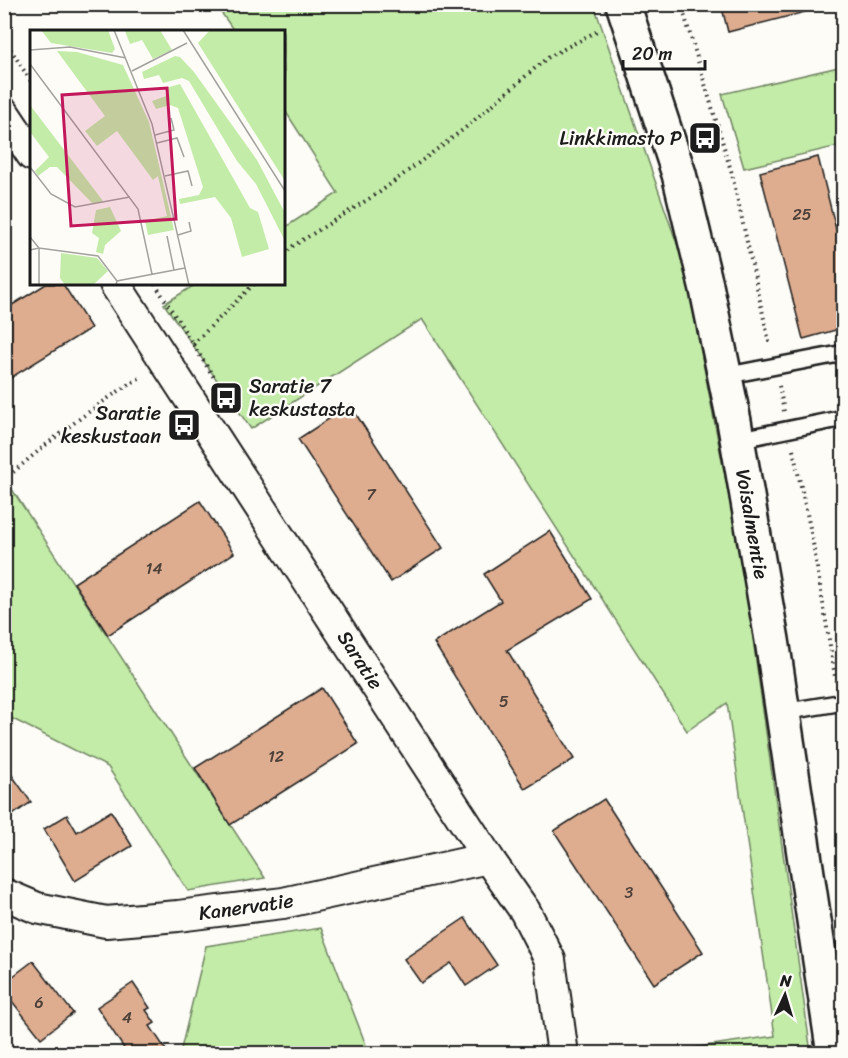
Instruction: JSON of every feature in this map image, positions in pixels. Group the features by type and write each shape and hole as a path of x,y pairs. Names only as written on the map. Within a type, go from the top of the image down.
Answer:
{"street":[{"name":"Voisalmentie","path":"616,15 680,174 706,285 737,440 783,712 834,1053"},
{"path":"4,113 30,152"},
{"name":"Saratie","path":"116,285 488,858 525,911 550,960 563,1053"},
{"name":"Kanervatie","path":"4,894 37,908 106,922 283,903 488,858"}],"lane":[{"path":"724,376 843,353"},
{"path":"737,440 843,418"},
{"path":"783,712 843,702"}],"path":[{"path":"285,254 293,246 380,192 464,129 547,58 616,15"},
{"path":"4,39 30,80"},
{"path":"4,480 52,438 116,392 193,344 253,285"}],"green space":[{"path":"216,5 594,5 684,264 744,575 811,1053 656,1053 775,1036 727,703 687,731 422,319 251,429 164,304 194,285 285,285 285,227 338,193 285,111 285,30 233,30"},
{"path":"843,66 843,145 744,168 722,94"},
{"path":"4,477 265,878 188,891 108,767 5,715"},
{"path":"321,928 369,1053 180,1053 206,946"}],"building":[{"path":"721,4 804,4 805,12 728,32"},
{"path":"818,157 843,257 843,328 803,339 760,172"},
{"path":"44,285 64,285 91,328 4,382 4,310"},
{"path":"350,405 443,548 391,582 298,439"},
{"path":"200,501 234,553 108,635 74,583"},
{"path":"550,531 592,599 507,650 574,759 525,789 434,643 501,601 484,574"},
{"path":"322,688 358,744 230,825 195,768"},
{"path":"4,764 31,802 4,821"},
{"path":"604,799 703,952 654,984 554,831"},
{"path":"111,811 132,846 75,881 44,829 67,815 77,832"},
{"path":"465,918 497,965 466,986 451,963 421,983 404,959"},
{"path":"33,961 73,1013 41,1038 4,991 4,983"},
{"path":"133,983 150,1008 146,1010 155,1023 150,1026 168,1053 127,1053 97,1007"}],"place":[{"name":"Linkkimasto P","path":"705,138"},
{"name":"Saratie 7 keskustasta","path":"226,398"},
{"name":"Saratie keskustaan","path":"184,425"}]}
